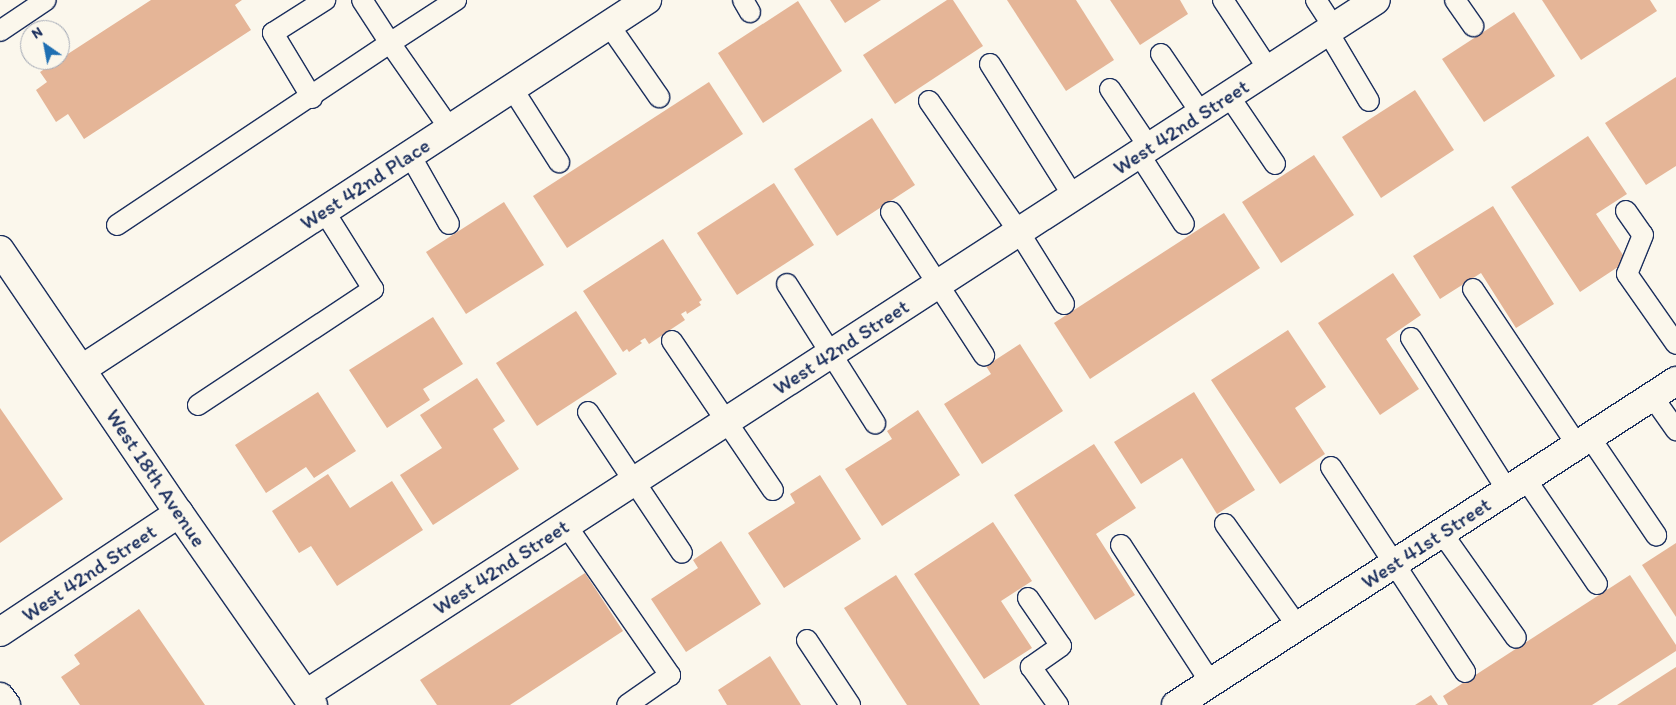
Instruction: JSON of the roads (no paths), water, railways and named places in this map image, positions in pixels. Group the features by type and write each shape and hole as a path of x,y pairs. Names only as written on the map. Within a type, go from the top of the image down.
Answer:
{"street":[{"name":"West 42nd Place","path":"82,369 647,0"},
{"name":"West 42nd Street","path":"309,700 566,525 1376,0"},
{"name":"West 18th Avenue","path":"0,250 309,700"},
{"name":"West 41st Street","path":"1176,705 1676,381"},
{"name":"West 42nd Street","path":"0,632 179,513"},
{"path":"0,697 6,705"}],"lane":[{"path":"0,31 46,0"},
{"path":"312,98 272,33 326,0"},
{"path":"362,0 390,44 450,129"},
{"path":"117,225 312,98 456,0"},
{"path":"1223,0 1269,70"},
{"path":"1316,0 1369,101"},
{"path":"1456,0 1473,26"},
{"path":"609,25 659,98"},
{"path":"1161,54 1201,113"},
{"path":"990,64 1073,196"},
{"path":"512,88 560,162"},
{"path":"1110,89 1184,224"},
{"path":"1229,96 1275,164"},
{"path":"929,101 1018,232 1064,304"},
{"path":"410,155 449,224"},
{"path":"198,405 373,289 324,211"},
{"path":"1626,211 1643,235 1627,274 1676,344"},
{"path":"890,212 936,285 984,355"},
{"path":"787,284 875,424"},
{"path":"1473,289 1583,441 1656,535"},
{"path":"1411,338 1516,484 1597,584"},
{"path":"672,341 773,490"},
{"path":"1652,396 1676,430"},
{"path":"588,412 682,553"},
{"path":"1331,467 1465,672"},
{"path":"1225,524 1298,627"},
{"path":"566,525 670,675 627,705"},
{"path":"1442,533 1516,638"},
{"path":"1121,545 1211,683"},
{"path":"1028,598 1060,646 1032,667 1058,705"},
{"path":"807,640 850,705"}]}
